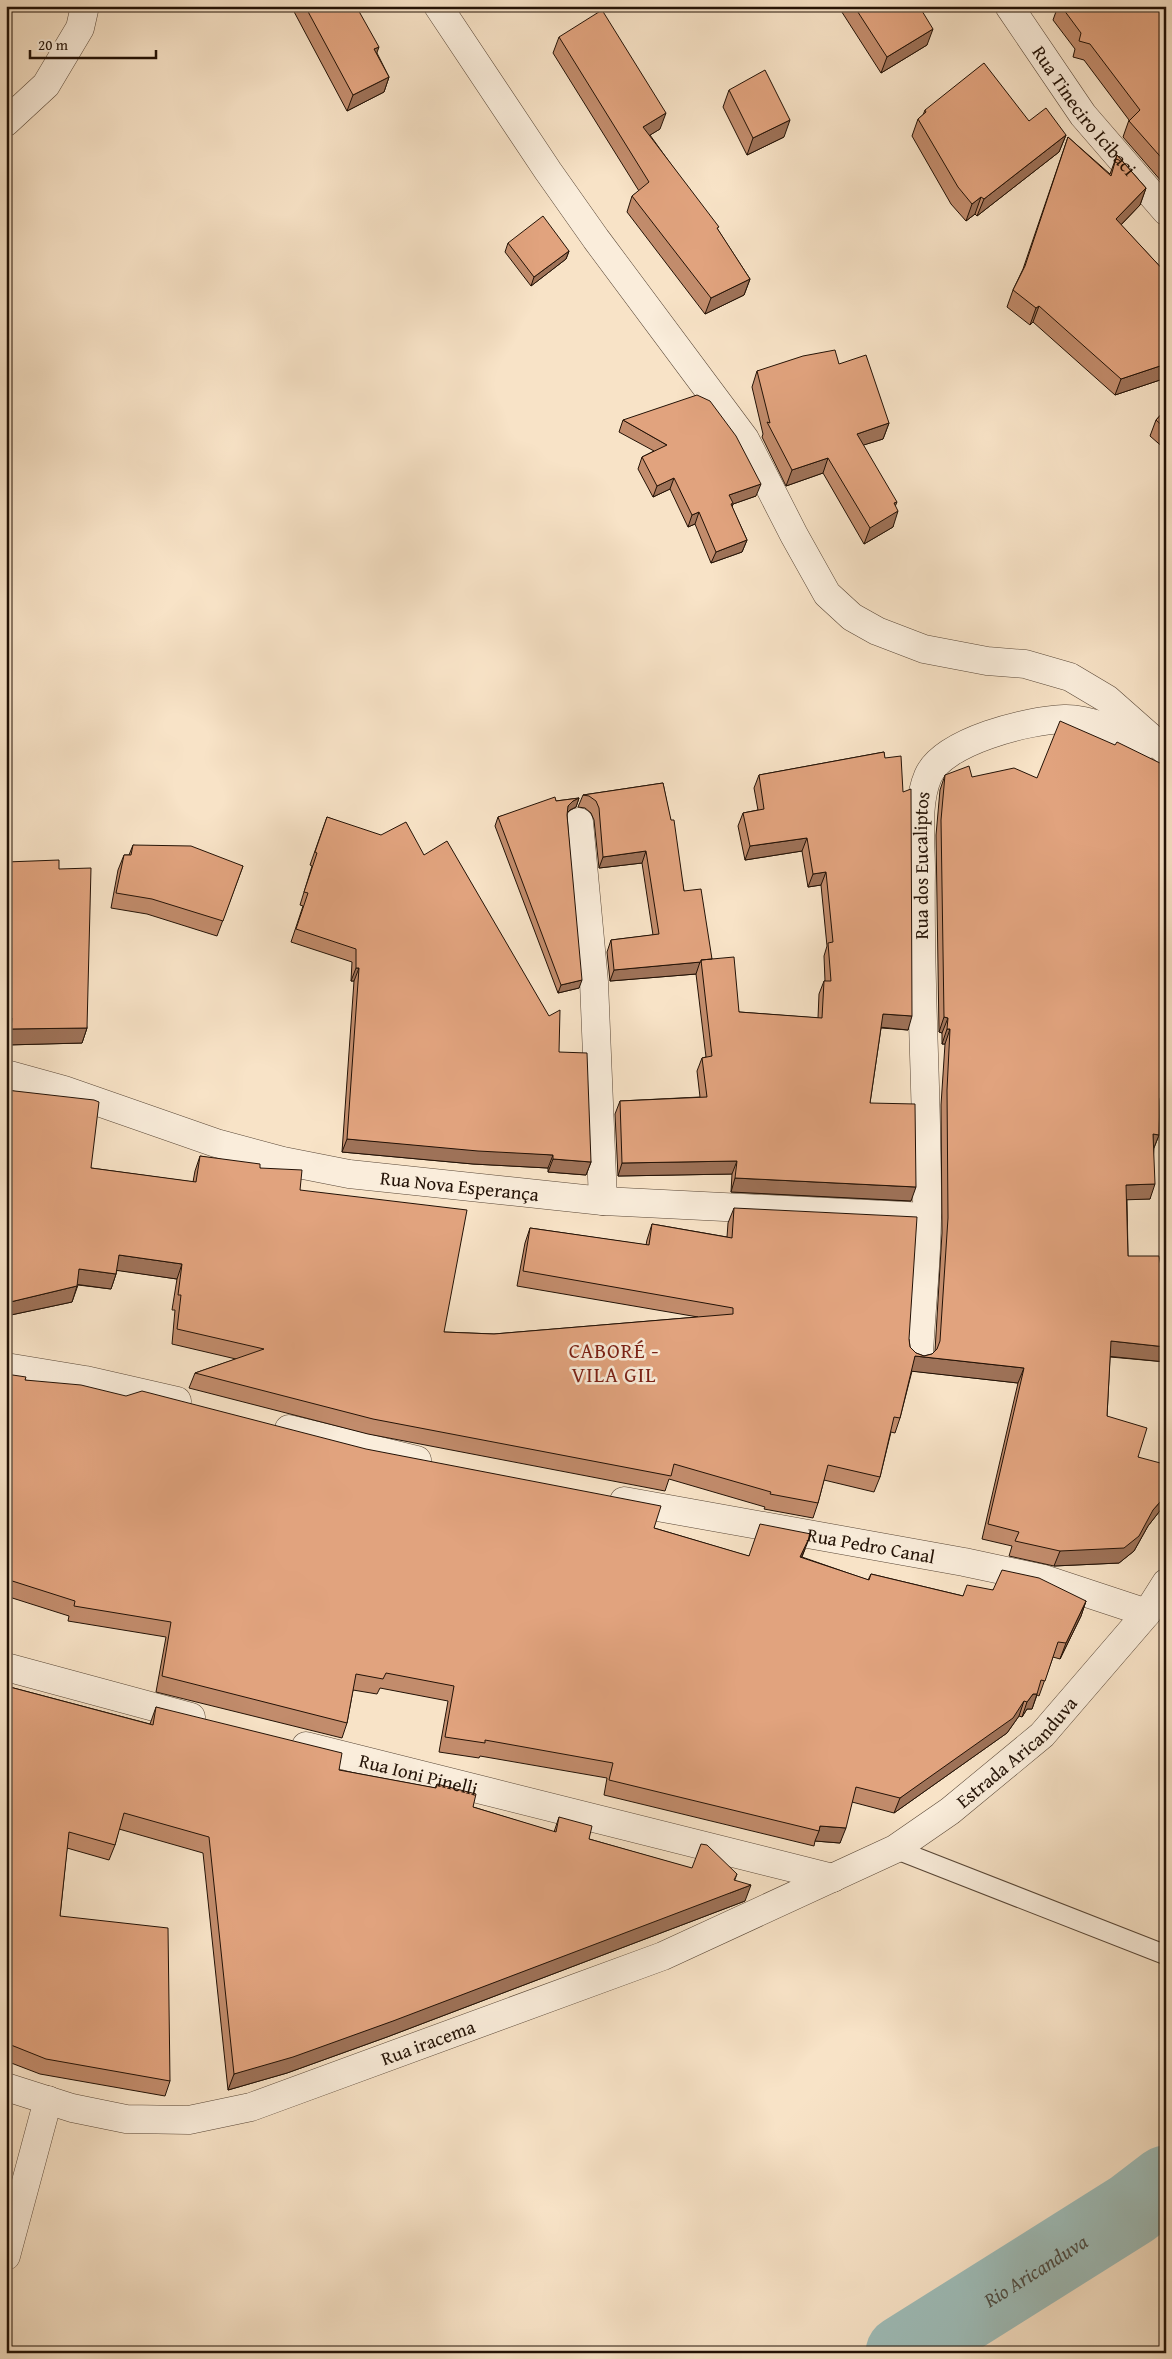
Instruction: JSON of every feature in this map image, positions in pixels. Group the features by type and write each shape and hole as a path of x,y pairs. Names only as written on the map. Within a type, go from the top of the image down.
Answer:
{"street":[{"path":"6,122 46,85 80,28 85,6"},
{"path":"438,6 596,239 745,439 794,534 828,594 852,617 877,631 924,649 987,661 1025,664 1070,677 1107,699 1166,751"},
{"name":"Rua Tineciro Icibaci","path":"1009,6 1084,115 1166,211"},
{"name":"Rua dos Eucaliptos","path":"919,1355 927,1217 920,914 922,798 929,775 944,758 976,740 1018,725 1066,719 1106,727 1135,739 1166,756"},
{"path":"579,822 594,982 603,1201"},
{"name":"Rua Nova Esperança","path":"6,1074 64,1090 216,1143 283,1161 349,1174 603,1201 927,1217"},
{"path":"6,1367 94,1382 205,1408"},
{"path":"261,1422 364,1449 439,1464"},
{"name":"Rua Pedro Canal","path":"599,1496 964,1562 1044,1579 1147,1613"},
{"name":"Estrada Aricanduva","path":"833,1878 895,1850 950,1811 1042,1735 1147,1613 1166,1583"},
{"path":"6,1667 218,1724"},
{"name":"Rua Ioni Pinelli","path":"285,1740 833,1878"},
{"name":"Rua iracema","path":"6,2087 72,2108 126,2119 189,2120 251,2107 663,1956 833,1878"},
{"path":"6,2256 48,2100"}],"lane":[{"path":"895,1850 1166,1955"}],"building":[{"path":"305,6 356,6 379,47 374,49 389,77 353,95"},
{"path":"854,6 919,6 933,29 887,57"},
{"path":"1061,6 1166,6 1166,163 1129,121 1140,110 1090,44 1079,41 1081,33"},
{"path":"602,10 666,113 643,127 719,227 717,228 750,279 711,298 632,196 649,182 559,37"},
{"path":"984,63 1029,121 1046,108 1066,135 984,199 981,197 972,204 958,187 918,119 926,112 925,110"},
{"path":"765,70 790,120 753,138 729,90"},
{"path":"1068,137 1111,176 1117,155 1146,188 1116,219 1166,273 1166,364 1121,379 1039,306 1036,308 1013,290 1025,266"},
{"path":"543,216 569,251 534,277 508,243"},
{"path":"835,350 839,364 866,355 889,423 857,434 897,502 894,503 898,511 870,528 828,458 792,470 767,422 770,423 757,371 803,356"},
{"path":"697,395 710,401 736,436 761,484 729,495 747,540 716,552 699,512 692,515 674,478 657,486 642,457 667,445 623,420"},
{"path":"1166,409 1166,429 1156,420"},
{"path":"1060,721 1115,745 1117,742 1166,766 1166,1079 1160,1099 1159,1135 1153,1134 1155,1184 1126,1185 1128,1256 1159,1256 1166,1291 1166,1347 1111,1341 1107,1416 1147,1428 1138,1457 1164,1464 1166,1495 1153,1510 1139,1536 1124,1548 1060,1551 1015,1541 1019,1532 988,1524 1024,1368 915,1356 900,1418 894,1417 880,1477 828,1465 818,1503 770,1494 771,1492 674,1464 671,1476 373,1419 195,1373 264,1349 177,1329 181,1295 178,1295 182,1264 119,1255 116,1274 79,1269 77,1286 6,1303 6,1090 99,1102 91,1168 196,1182 200,1156 260,1164 260,1168 302,1170 300,1190 467,1210 444,1332 494,1334 733,1314 733,1308 523,1271 530,1228 649,1245 652,1224 732,1238 734,1208 917,1217 909,1339 910,1347 916,1353 924,1356 932,1354 937,1349 940,1341 948,1218 947,1090 950,1029 947,1029 948,1018 944,1017 941,820 945,775 969,766 972,777 1014,768 1037,778"},
{"path":"884,752 885,758 901,756 903,792 911,789 912,1016 883,1014 870,1103 915,1104 916,1187 735,1178 737,1161 622,1163 620,1101 707,1097 702,1058 712,1056 701,960 734,957 739,1012 822,1018 824,981 831,981 828,943 833,942 826,872 813,874 807,838 750,846 743,813 764,809 759,775"},
{"path":"663,783 671,820 674,820 684,891 701,889 712,959 701,960 701,962 614,970 611,940 659,934 646,851 603,857 599,808 596,801 589,796 583,795"},
{"path":"555,797 556,801 579,798 568,806 567,815 582,980 561,985 498,817"},
{"path":"327,817 381,835 406,822 424,855 447,841 549,1016 560,1010 559,1052 587,1053 591,1162 553,1159 553,1155 478,1151 347,1139 359,968 356,968 356,949 296,929 308,893 304,892 317,853 315,852"},
{"path":"133,845 191,846 243,866 223,921 152,899 116,893 124,855 131,855"},
{"path":"59,860 59,869 91,868 87,1028 11,1029 12,1018 6,1019 6,862"},
{"path":"6,1374 26,1377 25,1380 81,1385 126,1396 142,1391 366,1449 661,1506 654,1528 749,1556 760,1524 811,1534 800,1557 869,1580 871,1574 963,1596 967,1585 993,1590 1002,1570 1039,1578 1086,1601 1066,1643 1058,1642 1045,1681 1041,1680 1037,1694 1033,1694 1027,1702 1024,1701 1013,1718 900,1798 856,1787 846,1828 820,1826 819,1831 609,1780 613,1763 485,1740 485,1743 445,1737 454,1686 386,1673 383,1679 356,1674 347,1723 162,1676 171,1622 74,1606 75,1601 6,1579"},
{"path":"6,1686 153,1725 156,1707 342,1753 339,1770 436,1788 437,1784 476,1794 473,1807 556,1832 559,1817 592,1826 589,1839 692,1868 701,1844 707,1845 737,1874 734,1880 751,1885 393,2021 293,2057 234,2074 209,1837 124,1813 115,1845 69,1832 60,1916 168,1928 170,2081 46,2059 6,2043"}],"waterway":[{"name":"Rio Aricanduva","path":"903,2353 1132,2209 1166,2183"}],"district":[{"name":"CABORÉ - VILA GIL","path":"614,1362"}]}
